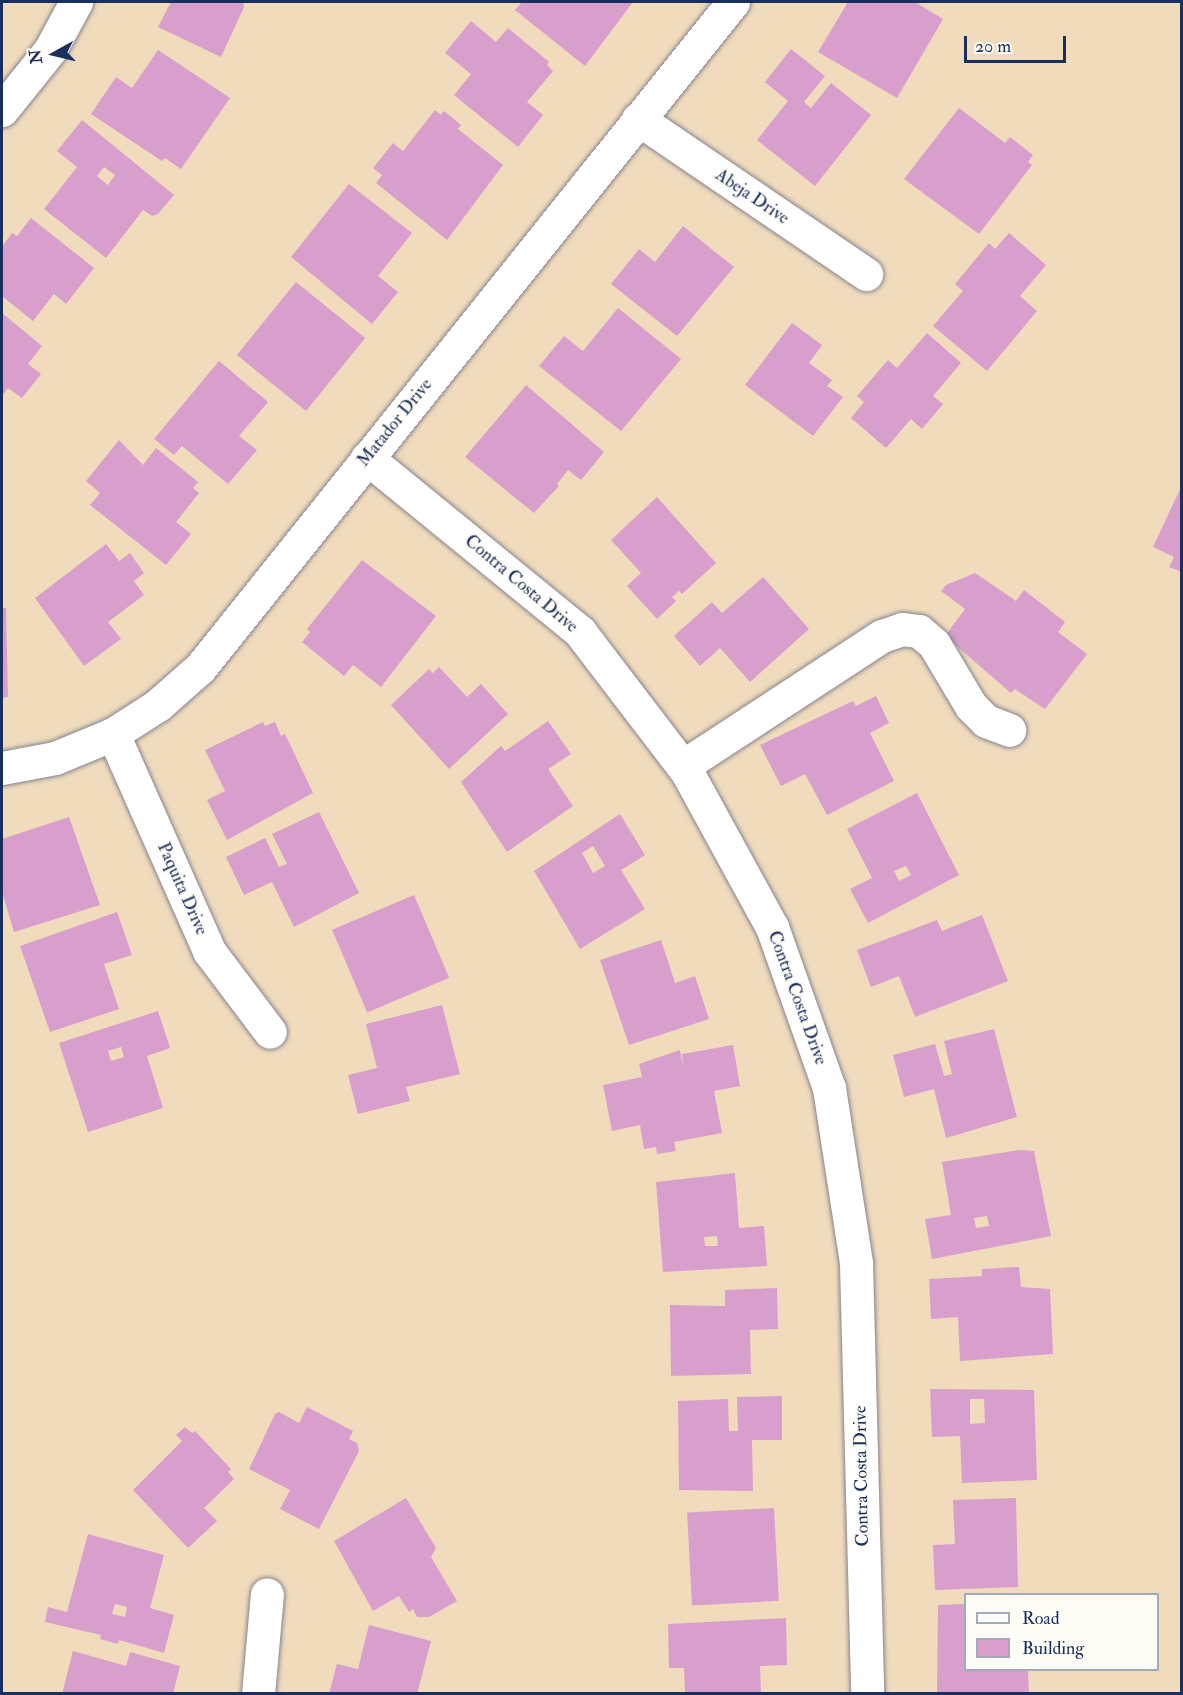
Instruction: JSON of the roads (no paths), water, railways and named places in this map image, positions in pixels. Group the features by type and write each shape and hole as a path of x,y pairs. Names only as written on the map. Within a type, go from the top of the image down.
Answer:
{"street":[{"path":"2,110 50,50 76,2"},
{"name":"Matador Drive","path":"2,768 55,758 113,734 158,705 200,668 733,2"},
{"name":"Abeja Drive","path":"638,119 866,274"},
{"name":"Contra Costa Drive","path":"367,458 580,632 682,766 772,927 829,1088 856,1263 867,1694"},
{"path":"682,766 882,636 902,629 919,631 934,644 971,706 986,721 1009,730"},
{"name":"Paquita Drive","path":"113,734 209,951 270,1032"},
{"path":"258,1694 267,1594"}]}
